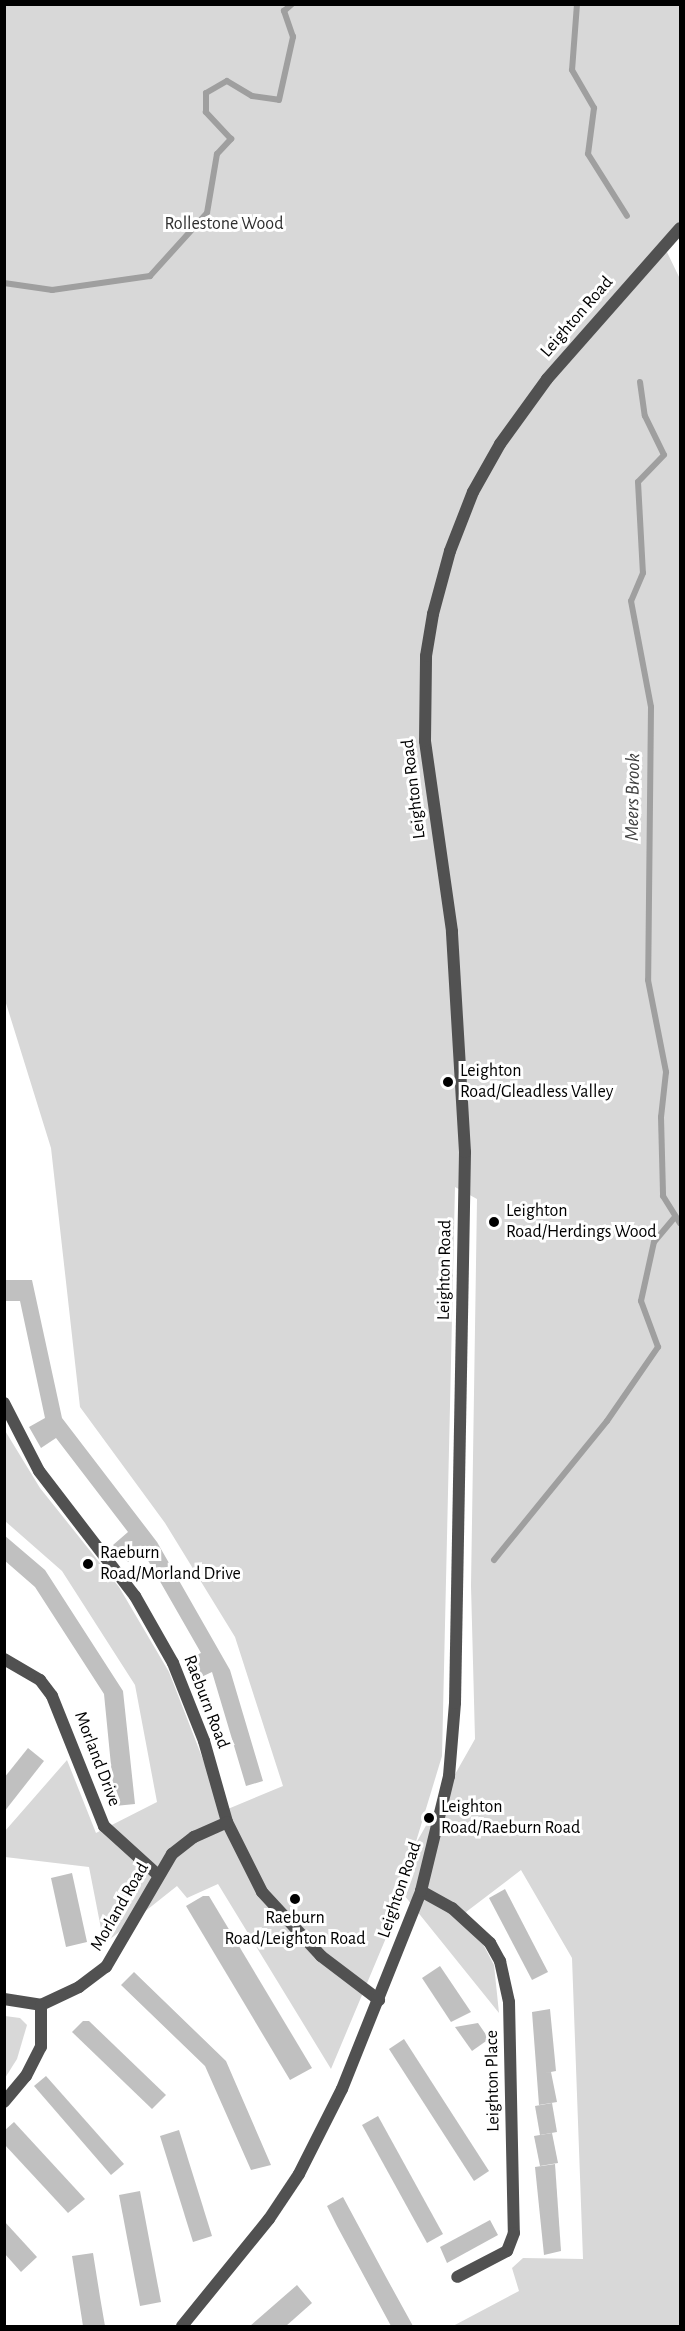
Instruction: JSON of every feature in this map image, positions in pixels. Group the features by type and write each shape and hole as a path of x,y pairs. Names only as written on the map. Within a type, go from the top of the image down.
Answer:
{"street":[{"name":"Leighton Road","path":"182,2326 240,2257 299,2174 379,2000 421,1891 449,1776 455,1703 465,1152 452,931 425,741 426,656 450,551 472,492 500,444 547,379 681,228"},
{"name":"Raeburn Road","path":"4,1403 39,1471 129,1587 173,1663 204,1742 227,1822 262,1892 288,1923 379,2000"},
{"name":"Morland Drive","path":"4,1659 40,1680 52,1696 104,1826 157,1874"},
{"name":"Morland Road","path":"41,2005 79,1987 106,1967 124,1942 157,1874 194,1837 227,1822"},
{"name":"Leighton Place","path":"421,1891 452,1908 490,1943 500,1961 509,2002 514,2233 507,2251 457,2277"},
{"path":"4,1999 41,2005 41,2047 26,2076 4,2102"}],"green space":[{"name":"Rollestone Wood","path":"5,5 680,5 680,226 666,250 680,279 680,2326 453,2326 519,2291 512,2268 523,2258 583,2259 572,1958 521,1870 466,1912 494,1965 499,2013 404,1895 331,2069 218,1884 187,1898 177,1886 104,1944 89,1867 5,1857 5,1831 67,1760 96,1833 157,1802 135,1685 62,1571 5,1521 4,1429 40,1488 119,1587 169,1672 223,1811 283,1786 235,1637 165,1523 80,1407 51,1148 5,1000","holes":["455,1187 477,1199 471,1586 475,1739 415,1845 442,1756"]},
{"path":"5,2016 20,2018 27,2025 17,2059 5,2078"}],"building":[{"path":"4,1280 32,1280 62,1418 157,1542 230,1670 263,1781 246,1786 212,1672 197,1679 187,1659 201,1653 142,1550 128,1562 113,1545 128,1532 56,1438 41,1448 29,1427 45,1418 20,1301 4,1301"},
{"path":"4,1535 45,1570 123,1691 135,1804 115,1806 104,1694 35,1587 4,1560"},
{"path":"28,1748 44,1761 4,1812 4,1778"},
{"path":"72,1873 87,1942 66,1947 51,1878"},
{"path":"505,1889 548,1972 532,1980 489,1898"},
{"path":"203,1896 209,1896 312,2068 290,2080 186,1906"},
{"path":"440,1966 471,2012 451,2022 422,1978"},
{"path":"134,1972 226,2061 271,2165 251,2170 205,2066 121,1985"},
{"path":"550,2009 556,2071 540,2074 551,2072 557,2102 539,2105 532,2012"},
{"path":"83,2021 89,2021 166,2095 152,2109 72,2032"},
{"path":"478,2023 489,2039 472,2051 455,2027"},
{"path":"404,2039 489,2171 474,2181 389,2049"},
{"path":"46,2076 124,2164 111,2175 34,2086"},
{"path":"552,2103 557,2132 540,2135 535,2106"},
{"path":"378,2116 443,2234 427,2243 362,2125"},
{"path":"14,2122 85,2199 68,2213 4,2144 4,2131"},
{"path":"179,2130 212,2236 193,2242 160,2136"},
{"path":"552,2133 558,2163 540,2166 534,2136"},
{"path":"555,2164 561,2251 544,2255 535,2167"},
{"path":"140,2191 161,2302 140,2306 119,2195"},
{"path":"343,2197 413,2326 391,2326 327,2206"},
{"path":"490,2220 498,2235 447,2263 440,2247"},
{"path":"4,2221 37,2257 21,2272 4,2253"},
{"path":"93,2253 105,2326 83,2326 72,2256"},
{"path":"297,2285 312,2303 286,2326 250,2326"}],"waterway":[{"path":"4,283 52,290 150,276 207,213 217,154 231,139 206,112 206,93 227,81 252,96 279,100 293,37 284,11 292,4"},
{"name":"Meers Brook","path":"577,4 572,70 594,108 588,154 627,216"},
{"name":"Meers Brook","path":"640,382 645,416 664,455 638,482 643,573 631,601 651,707 648,980 666,1072 661,1117 663,1196 680,1223"},
{"path":"494,1560 607,1421 658,1347 641,1301 654,1242 675,1217"}],"place":[{"name":"Leighton Road/Gleadless Valley","path":"448,1082"},
{"name":"Leighton Road/Herdings Wood","path":"494,1222"},
{"name":"Raeburn Road/Morland Drive","path":"88,1564"},
{"name":"Leighton Road/Raeburn Road","path":"429,1818"},
{"name":"Raeburn Road/Leighton Road","path":"295,1899"}]}
